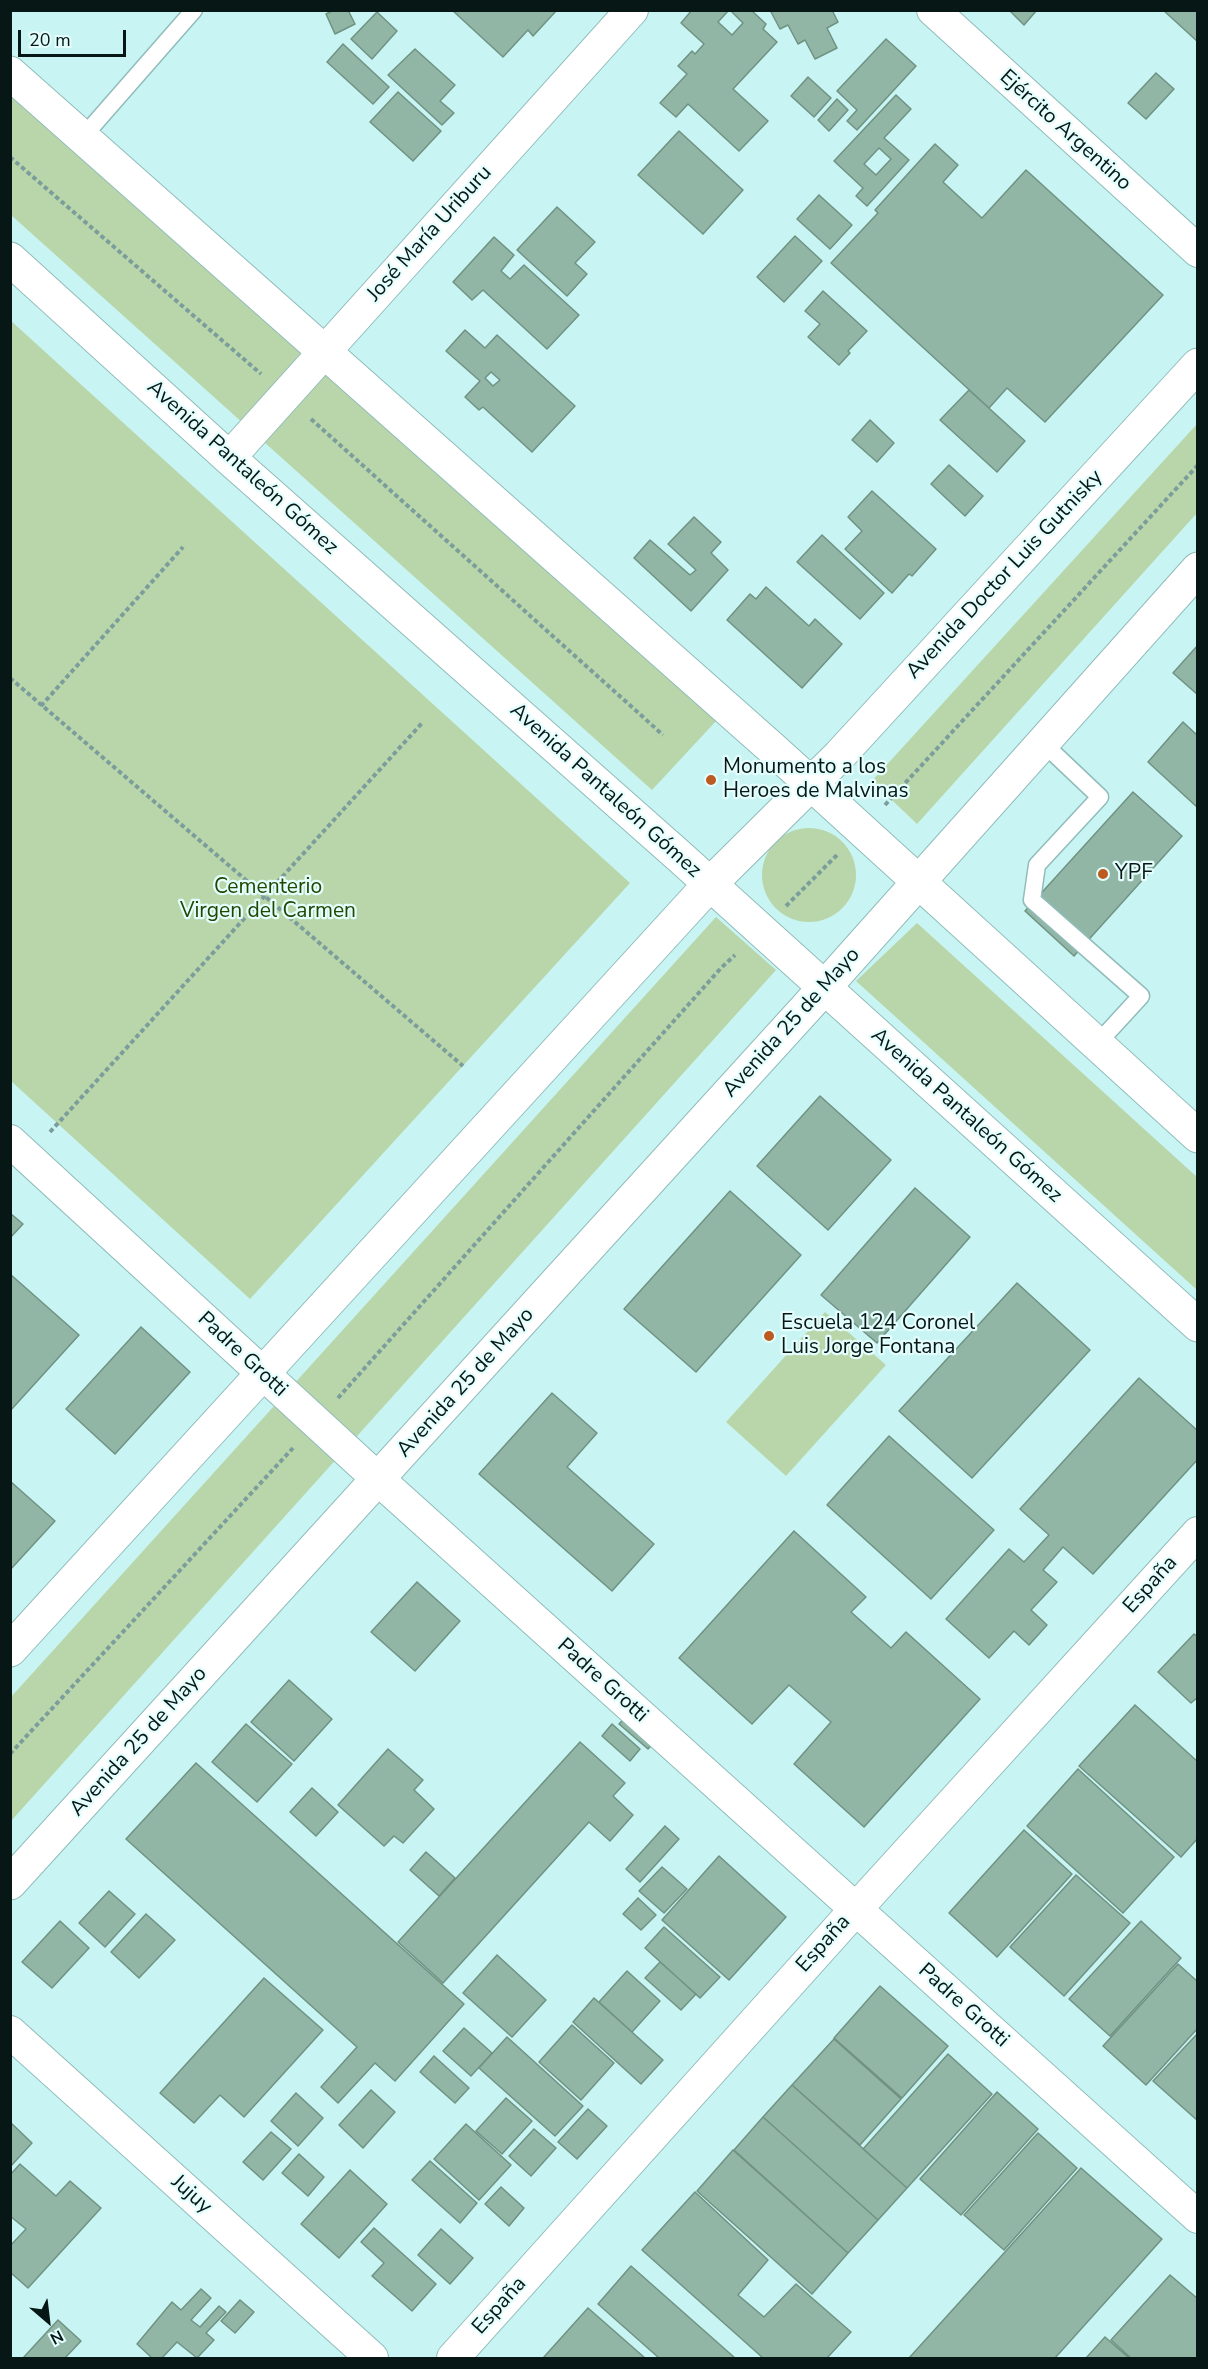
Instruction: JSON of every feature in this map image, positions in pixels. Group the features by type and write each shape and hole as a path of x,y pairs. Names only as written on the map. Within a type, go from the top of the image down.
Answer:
{"main road":[{"path":"10,73 812,784 1197,1136"},
{"name":"Avenida Pantaleón Gómez","path":"10,259 229,458 762,930 1197,1325"},
{"name":"Avenida Doctor Luis Gutnisky","path":"812,784 1197,365"},
{"path":"920,882 1197,569"},
{"path":"10,1650 710,884 812,784"},
{"name":"Avenida 25 de Mayo","path":"10,1883 920,882"}],"street":[{"name":"José María Uriburu","path":"229,458 632,10"},
{"name":"Ejército Argentino","path":"933,10 1197,251"},
{"name":"Padre Grotti","path":"19,1149 378,1479 1197,2217"},
{"name":"España","path":"453,2358 1197,1533"},
{"name":"Jujuy","path":"10,2031 372,2358"}],"lane":[{"path":"82,138 194,10"},
{"path":"1043,743 1100,797 1036,865 1032,900 1141,996 1097,1044"}],"path":[{"path":"10,157 285,395 663,735"},
{"path":"10,1754 316,1422 721,968 862,830 1197,465"},
{"path":"41,706 183,547"},
{"path":"10,678 463,1066"},
{"path":"19,1149 264,894 423,722"}],"green space":[{"path":"11,89 717,720 652,790 11,215"},
{"name":"Cementerio Virgen del Carmen","path":"10,320 630,883 250,1299 11,1081"},
{"path":"1197,424 1197,513 917,824 872,781"},
{"path":"809,828 827,831 842,842 853,857 856,875 853,893 842,908 827,919 809,922 791,919 776,908 765,893 762,875 765,857 776,842 791,831"},
{"path":"716,917 776,970 11,1821 11,1697"},
{"path":"917,923 1197,1177 1197,1290 856,981"},
{"path":"825,1312 886,1365 786,1476 726,1422"}],"building":[{"path":"334,10 348,10 355,24 335,34 326,14"},
{"path":"452,10 557,10 533,36 528,30 503,57"},
{"path":"692,10 729,10 718,22 732,35 743,23 730,10 751,10 766,24 763,29 777,42 733,89 768,121 739,151 688,104 676,117 660,103 687,74 678,66 692,51 695,54 704,44 681,23"},
{"path":"770,10 832,10 838,22 827,28 837,48 815,59 805,40 798,44 788,25 780,29"},
{"path":"1009,10 1037,10 1024,25"},
{"path":"1163,10 1198,10 1198,42"},
{"path":"377,12 397,31 372,59 351,39"},
{"path":"886,39 916,66 857,130 847,121 857,110 837,91"},
{"path":"343,44 389,87 373,104 327,62"},
{"path":"415,49 455,85 440,101 454,113 442,125 388,75"},
{"path":"1156,73 1174,89 1146,119 1128,103"},
{"path":"808,77 831,98 814,117 791,96"},
{"path":"398,92 441,131 413,161 370,122"},
{"path":"896,95 911,109 884,138 909,160 867,206 856,196 863,188 834,161","holes":["879,148 891,159 876,175 864,164"]},
{"path":"837,99 848,110 829,131 818,120"},
{"path":"679,131 743,190 703,234 638,175"},
{"path":"935,144 958,165 943,182 982,218 1026,170 1163,295 1045,422 1007,388 989,408 831,263 878,213 875,210"},
{"path":"819,195 852,225 830,249 797,219"},
{"path":"557,207 595,242 575,263 587,274 567,296 517,250"},
{"path":"795,236 822,261 784,302 757,277"},
{"path":"494,237 514,255 501,271 510,279 524,265 579,315 547,349 483,290 472,300 453,282"},
{"path":"823,291 867,331 848,351 850,353 839,365 808,337 820,324 805,311"},
{"path":"465,330 485,348 497,335 575,406 532,452 483,407 479,410 465,397 480,381 446,351","holes":["491,372 500,380 493,386 485,378"]},
{"path":"969,390 1025,441 997,472 940,420"},
{"path":"870,420 894,443 877,462 852,440"},
{"path":"949,465 983,496 965,516 931,484"},
{"path":"872,491 936,549 912,576 909,574 892,593 845,549 862,531 848,517"},
{"path":"694,517 721,542 711,553 728,570 691,611 634,558 650,540 690,575 696,570 668,544"},
{"path":"822,535 884,593 860,619 797,562"},
{"path":"766,587 809,626 815,619 842,644 802,688 727,620 750,594 756,599"},
{"path":"1198,645 1198,695 1173,673"},
{"path":"1183,722 1198,736 1198,808 1148,762"},
{"name":"YPF","path":"1133,792 1182,836 1074,956 1025,911"},
{"path":"820,1096 891,1160 828,1230 757,1166"},
{"path":"915,1188 970,1237 877,1343 821,1295"},
{"path":"730,1191 801,1255 696,1372 624,1309"},
{"path":"10,1213 23,1224 10,1238"},
{"path":"10,1274 79,1335 10,1411"},
{"path":"1017,1283 1090,1350 972,1478 899,1411"},
{"path":"141,1327 190,1372 115,1454 66,1409"},
{"path":"1139,1378 1198,1431 1198,1459 1093,1574 1063,1547 1043,1570 1057,1582 1031,1610 1047,1625 1029,1645 1014,1631 989,1658 946,1619 1009,1549 1024,1562 1049,1535 1020,1509"},
{"path":"552,1393 597,1433 567,1467 654,1544 612,1591 479,1474"},
{"path":"889,1436 994,1530 931,1599 827,1505"},
{"path":"10,1481 55,1521 10,1570"},
{"path":"794,1531 866,1597 851,1612 891,1648 906,1632 980,1699 864,1827 794,1764 831,1722 789,1685 752,1724 679,1658"},
{"path":"417,1582 460,1621 415,1671 371,1632"},
{"path":"1194,1634 1198,1637 1198,1697 1191,1703 1158,1672"},
{"path":"289,1680 332,1719 294,1761 251,1722"},
{"path":"1135,1705 1198,1762 1198,1838 1181,1857 1079,1766"},
{"path":"630,1712 659,1737 648,1749 619,1724"},
{"path":"246,1724 292,1764 257,1802 212,1762"},
{"path":"612,1724 640,1749 630,1761 602,1736"},
{"path":"580,1742 625,1783 613,1796 633,1815 610,1841 589,1822 443,1983 398,1942"},
{"path":"388,1749 423,1780 414,1790 434,1809 403,1843 394,1836 384,1846 338,1805"},
{"path":"196,1763 464,2004 395,2081 375,2063 338,2103 321,2087 357,2047 126,1839"},
{"path":"1078,1769 1174,1857 1123,1913 1027,1826"},
{"path":"312,1788 338,1812 316,1836 290,1812"},
{"path":"665,1826 679,1839 640,1882 626,1869"},
{"path":"1024,1830 1072,1874 997,1957 949,1913"},
{"path":"426,1852 455,1878 439,1896 410,1870"},
{"path":"719,1856 786,1917 729,1980 662,1920"},
{"path":"662,1867 687,1889 664,1913 639,1891"},
{"path":"1076,1875 1130,1923 1064,1996 1010,1947"},
{"path":"109,1891 135,1914 105,1947 79,1923"},
{"path":"638,1898 656,1915 641,1930 623,1914"},
{"path":"146,1914 175,1940 139,1978 111,1952"},
{"path":"60,1921 89,1948 52,1988 22,1962"},
{"path":"1141,1921 1181,1958 1110,2036 1069,1999"},
{"path":"664,1927 720,1977 700,1998 645,1948"},
{"path":"497,1955 546,2000 512,2037 463,1993"},
{"path":"660,1962 696,1994 681,2010 645,1978"},
{"path":"1178,1964 1198,1982 1198,2028 1146,2085 1103,2046"},
{"path":"627,1971 660,2001 632,2032 599,2002"},
{"path":"264,1978 323,2030 244,2117 220,2095 194,2123 160,2093"},
{"path":"880,1986 948,2046 902,2098 834,2038"},
{"path":"594,1998 663,2060 641,2084 573,2022"},
{"path":"572,2025 614,2063 581,2100 539,2062"},
{"path":"464,2028 492,2053 471,2076 443,2051"},
{"path":"1198,2033 1198,2121 1153,2081"},
{"path":"507,2037 583,2106 555,2136 479,2068"},
{"path":"834,2039 901,2099 860,2145 792,2085"},
{"path":"948,2054 992,2094 907,2188 863,2149"},
{"path":"434,2056 469,2088 455,2103 420,2072"},
{"path":"792,2085 907,2188 878,2220 763,2117"},
{"path":"371,2090 395,2112 363,2148 339,2125"},
{"path":"997,2092 1038,2129 961,2215 920,2179"},
{"path":"296,2093 323,2118 298,2146 271,2121"},
{"path":"506,2098 532,2121 502,2154 476,2131"},
{"path":"588,2109 607,2126 577,2159 558,2142"},
{"path":"763,2117 878,2220 848,2253 734,2150"},
{"path":"10,2122 32,2143 10,2167"},
{"path":"466,2124 511,2165 479,2200 434,2159"},
{"path":"534,2129 556,2148 531,2176 509,2156"},
{"path":"271,2132 291,2149 263,2180 243,2162"},
{"path":"1038,2133 1077,2168 1004,2250 964,2215"},
{"path":"733,2150 848,2253 812,2294 697,2191"},
{"path":"299,2154 324,2177 308,2196 282,2173"},
{"path":"430,2161 477,2203 460,2223 412,2180"},
{"path":"20,2164 56,2196 70,2181 101,2208 28,2288 10,2272 10,2246 26,2229 10,2216 10,2175"},
{"path":"1081,2168 1162,2239 1055,2358 909,2358"},
{"path":"350,2170 387,2204 339,2258 301,2224"},
{"path":"501,2187 524,2208 509,2226 485,2204"},
{"path":"695,2192 768,2260 738,2295 764,2317 796,2284 851,2332 827,2358 763,2358 642,2250"},
{"path":"374,2228 436,2284 412,2311 372,2276 384,2263 361,2242"},
{"path":"441,2229 473,2258 450,2284 418,2255"},
{"path":"631,2266 735,2358 659,2358 598,2304"},
{"path":"1170,2275 1198,2299 1198,2358 1131,2358 1111,2340"},
{"path":"201,2289 211,2298 191,2320 200,2327 219,2306 226,2312 206,2333 214,2340 197,2358 177,2342 162,2358 152,2358 137,2344 172,2302 181,2310"},
{"path":"240,2300 254,2312 235,2333 221,2321"},
{"path":"588,2308 645,2358 543,2358"},
{"path":"58,2320 81,2341 65,2358 23,2358"},
{"path":"1105,2337 1129,2358 1086,2358"}],"place":[{"name":"Monumento a los Heroes de Malvinas","path":"711,780"},
{"name":"YPF","path":"1103,874"},
{"name":"Escuela 124 Coronel Luis Jorge Fontana","path":"769,1336"}]}
